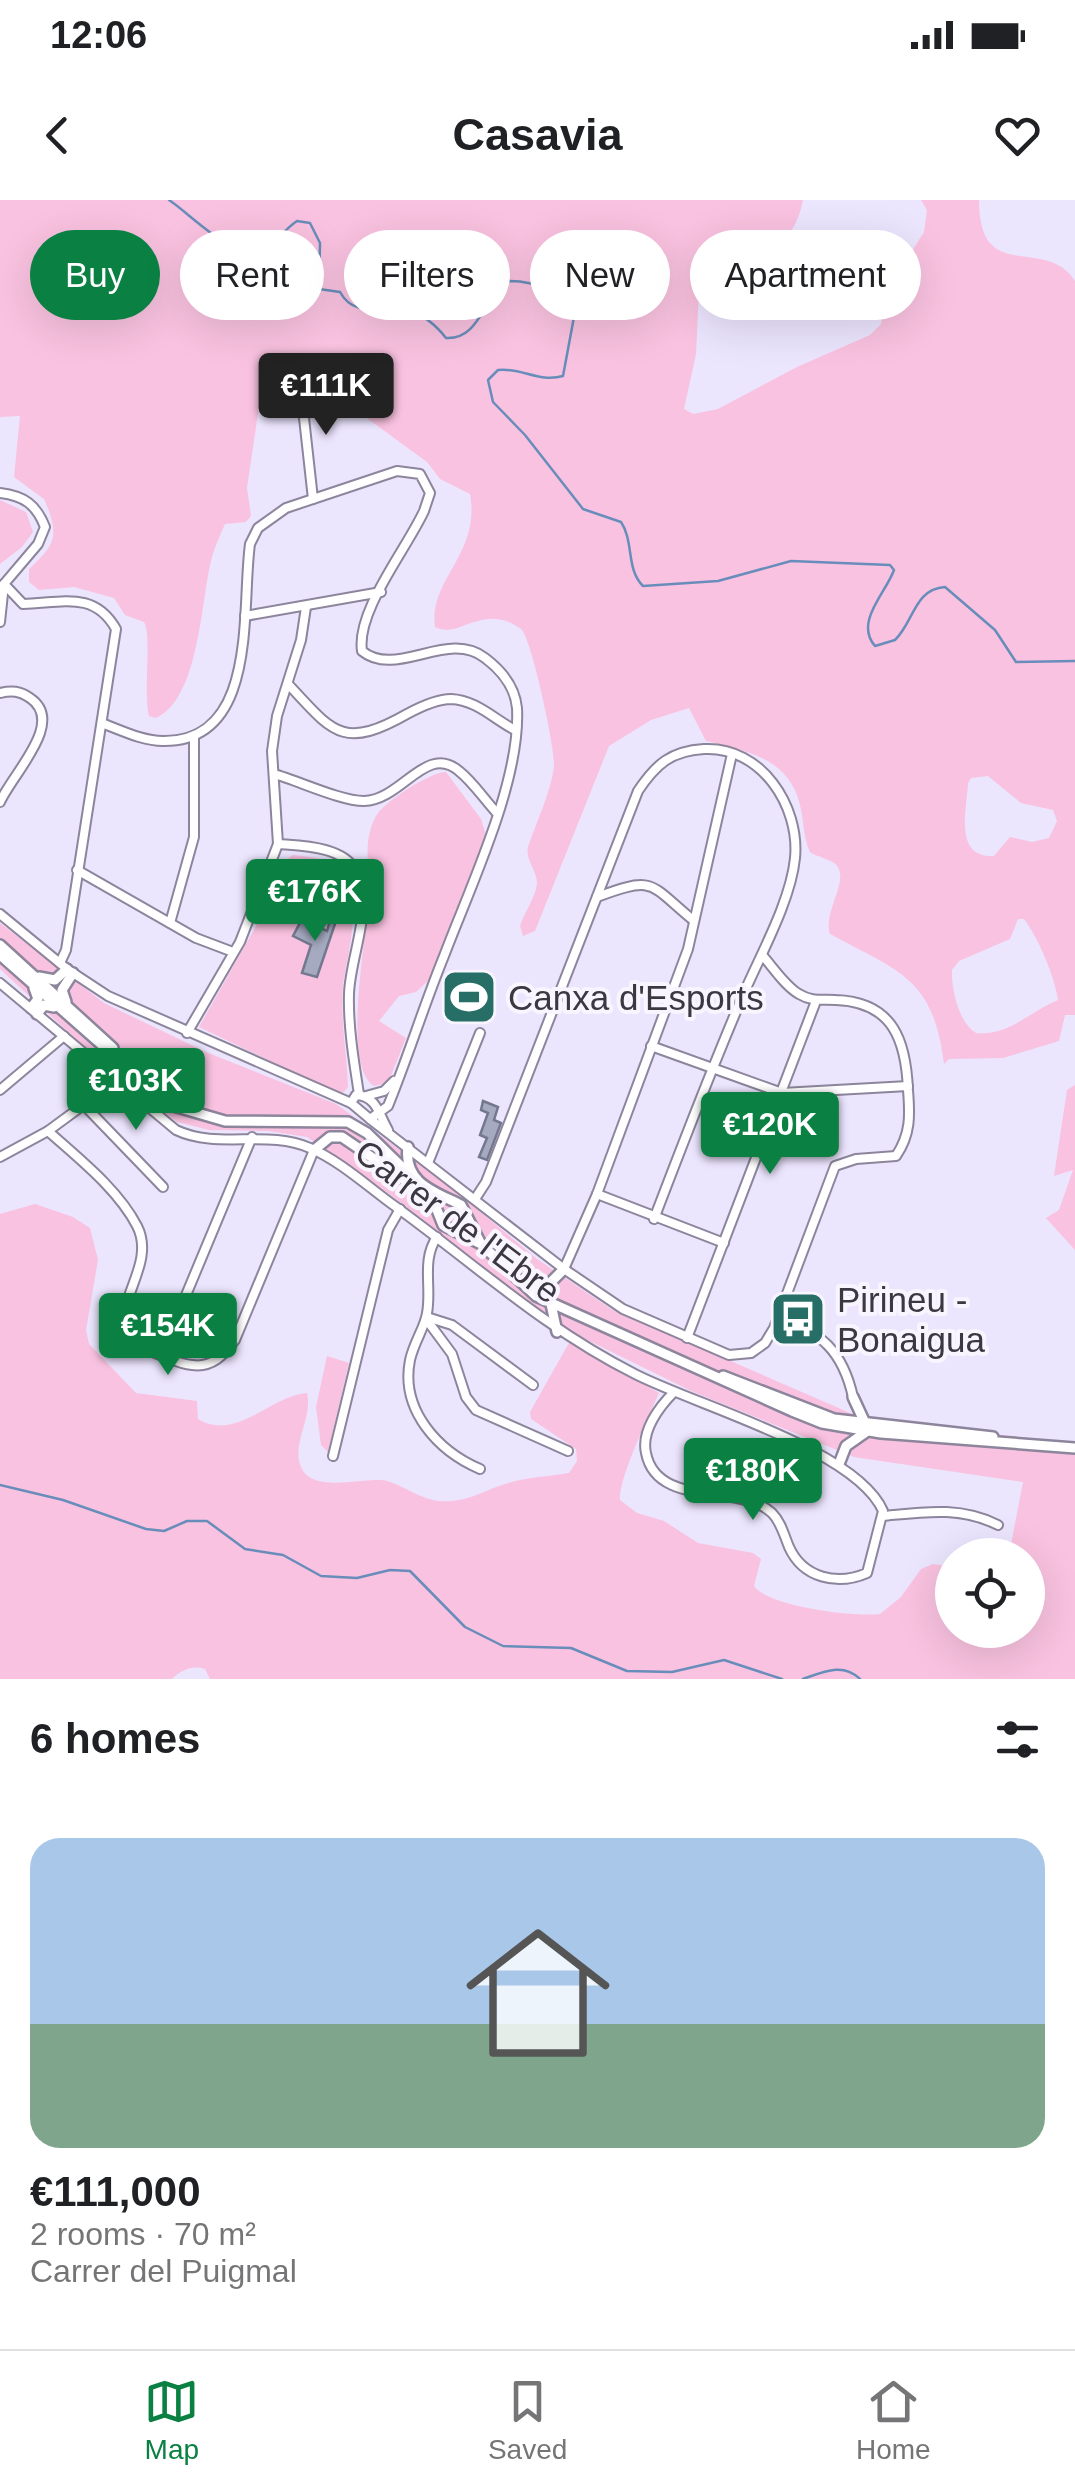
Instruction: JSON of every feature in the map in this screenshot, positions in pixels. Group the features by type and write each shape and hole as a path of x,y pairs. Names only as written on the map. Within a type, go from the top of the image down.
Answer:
{"main road":[{"path":"0,945 170,1105 225,1121 348,1122 367,1132 413,1177 438,1211 440,1222 481,1244"},
{"path":"0,955 31,977 53,981 67,968"},
{"path":"66,1009 62,990 67,968"},
{"path":"31,977 43,1000 83,1020"},
{"path":"43,1000 83,1020 183,1109"},
{"path":"34,1011 43,1000"},
{"path":"314,1150 330,1137 342,1137 426,1195"},
{"path":"408,1147 407,1160 413,1177 450,1201 458,1202 481,1244 522,1286 551,1304 829,1422 1028,1444"},
{"path":"438,1211 450,1201"},
{"path":"450,1228 461,1223 464,1213"},
{"path":"502,1266 539,1288 548,1285 564,1269"},
{"path":"551,1304 557,1332"},
{"path":"853,1397 855,1416 881,1433 1075,1448"},
{"path":"829,1422 855,1416 881,1433"},
{"path":"829,1422 842,1433 846,1446"},
{"path":"839,1464 846,1446 868,1428"}],"street":[{"path":"300,382 314,499"},
{"path":"104,724 156,740 194,736 222,716 235,687 250,544 258,528 286,508 397,471 420,474 430,493 424,511 367,613 360,640 362,651 374,661 386,662 442,649 481,654 508,680 517,706 512,755 496,812 388,1106 370,1119"},
{"path":"0,493 21,496 39,512 45,527 38,544 4,584 0,622"},
{"path":"4,584 23,604 70,600 106,612 116,629 104,724 76,870 67,968"},
{"path":"245,616 381,592"},
{"path":"187,1032 233,952 278,844 274,774 277,716 302,640 306,607"},
{"path":"288,684 327,726 342,734 368,732 447,698 476,706 514,730"},
{"path":"0,693 12,690 26,694 37,703 45,722 42,737 10,780 0,802"},
{"path":"170,923 194,836 194,736"},
{"path":"475,1199 486,1182 638,792 654,767 680,751 712,748 754,763 785,799 794,832 795,859 762,955 654,1219"},
{"path":"564,1269 597,1194 688,949 732,754"},
{"path":"274,774 360,801 394,792 432,762 444,760 458,769 496,812"},
{"path":"278,844 332,853 348,860 357,872 362,896 349,993 362,1095 391,1134"},
{"path":"76,870 170,923 233,952"},
{"path":"597,897 643,884 658,886 693,920"},
{"path":"0,914 108,996 350,1103 564,1269 623,1309 729,1355 742,1355 765,1343 776,1324 836,1166 856,1159 896,1156 906,1141 908,1063 891,1022 870,1007 840,1000 816,1001 796,993 762,955"},
{"name":"Carrer de l'Ebre","path":"0,983 183,1133 197,1137 289,1140 314,1150 438,1237 557,1332 674,1392 839,1464 867,1485 884,1516"},
{"path":"688,1338 816,1001"},
{"path":"428,1163 480,1033"},
{"path":"0,1090 64,1036"},
{"path":"651,1046 782,1094 908,1086"},
{"path":"350,1103 362,1095 384,1091 399,1074"},
{"path":"0,1157 48,1131 116,1081"},
{"path":"84,1105 163,1187"},
{"path":"48,1131 110,1191 139,1230 141,1261 124,1312 125,1331 136,1345 194,1366 223,1358 235,1340 314,1150"},
{"path":"162,1355 252,1137"},
{"path":"597,1194 724,1243"},
{"path":"333,1456 388,1230 400,1210"},
{"path":"438,1237 429,1254 429,1320 410,1360 411,1396 438,1444 457,1459 480,1469"},
{"path":"782,1309 795,1324"},
{"path":"429,1320 452,1325 533,1384"},
{"path":"429,1320 452,1354 466,1397 476,1410 568,1452"},
{"path":"776,1324 795,1324 812,1330 829,1344 843,1364 853,1397"},
{"path":"674,1392 657,1412 646,1436 646,1453 652,1468 678,1487 768,1510 782,1527 796,1559 812,1574 833,1579 867,1573 884,1516 946,1510 982,1517 998,1525"}],"shaded area":[{"path":"0,200 803,200 791,230 690,230 690,320 698,320 696,354 684,409 693,414 718,409 797,367 870,335 882,320 921,320 921,237 927,210 921,200 979,200 982,227 990,243 1016,256 1047,261 1062,268 1075,281 1075,1015 1065,1015 1059,1041 1003,1058 949,1059 944,1064 931,1012 909,980 830,934 839,869 810,852 800,805 786,777 751,753 706,741 689,708 651,720 609,746 535,931 523,936 520,926 537,883 528,847 549,788 554,757 536,672 521,629 495,619 453,629 435,627 439,595 468,534 470,494 440,479 427,462 342,400 320,377 262,386 247,488 251,516 246,522 225,524 211,561 190,671 170,707 156,718 149,716 147,706 144,622 125,615 114,598 74,587 39,590 29,582 29,569 50,546 53,531 44,499 14,477 20,416 0,417","holes":["988,776 1021,803 1053,810 1057,821 1049,838 1032,842 1010,837 994,856 972,849 965,830 971,778","1018,919 1024,919 1040,946 1058,1000 1009,1027 976,1033 957,1005 952,970 959,961 1010,939"]},
{"path":"0,500 26,512 33,532 22,547 0,564"},
{"path":"446,772 481,819 486,835 429,980 416,992 399,996 379,1021 406,1038 388,1083 374,1086 364,1073 357,1027 369,899 371,826 397,796"},
{"path":"293,855 334,863 344,871 353,894 342,998 348,1087 344,1092 337,1093 199,1027 255,928 278,865"},
{"path":"0,923 104,1003 206,1052 336,1104 446,1183 537,1259 611,1309 864,1419 1027,1438 1026,1449 1075,1455 1075,1679 210,1679 205,1669 196,1668 172,1679 0,1679 0,1214 35,1204 73,1217 90,1228 98,1260 86,1330 89,1344 136,1393 197,1401 198,1419 226,1425 307,1393 299,1458 307,1475 316,1480 387,1481 426,1498 452,1501 519,1480 569,1473 577,1461 576,1449 531,1419 530,1412 570,1341 659,1393 629,1463 620,1500 637,1513 664,1521 698,1543 753,1553 761,1559 754,1586 776,1600 813,1609 880,1614 901,1597 921,1569 935,1564 935,1648 1045,1648 1045,1538 1012,1538 1023,1482 854,1457 691,1391 561,1327 392,1196 307,1137 268,1131 209,1130 177,1122 106,1067 0,969"},
{"name":"Canxa d'Esports","path":"451,978 495,995 485,1017 443,1000"},
{"path":"1075,1085 1075,1250 1046,1218 1059,1210 1073,1170 1054,1176 1067,1090"},
{"path":"327,1356 349,1363 328,1452 321,1445 316,1407"}],"building":[{"path":"331,917 337,918 317,977 302,973 311,945 293,936 302,919 327,931"},
{"path":"483,1101 498,1107 494,1120 501,1123 487,1160 479,1157 487,1138 480,1135 488,1113 481,1110"}],"waterway":[{"path":"169,200 242,251 266,249 297,221 310,223 320,243 319,289 340,292 346,301 362,308 407,309 429,321 446,338 467,332 494,295 510,281 529,283 558,295 574,317 563,376 546,378 498,370 488,380 493,402 525,435 583,509 621,522 634,572 643,586 718,581 791,561 890,565 894,570 868,627 875,646 895,640 921,600 935,589 945,587 995,630 1016,662 1075,661"},
{"path":"0,1485 63,1500 146,1529 164,1531 187,1521 207,1521 245,1549 283,1555 321,1576 357,1578 390,1570 410,1571 465,1627 503,1646 571,1648 627,1671 672,1672 724,1660 782,1679"},
{"path":"803,1679 840,1670 860,1679"}],"place":[{"name":"Canxa d'Esports","path":"469,997"},
{"name":"Pirineu - Bonaigua","path":"798,1319"}]}
